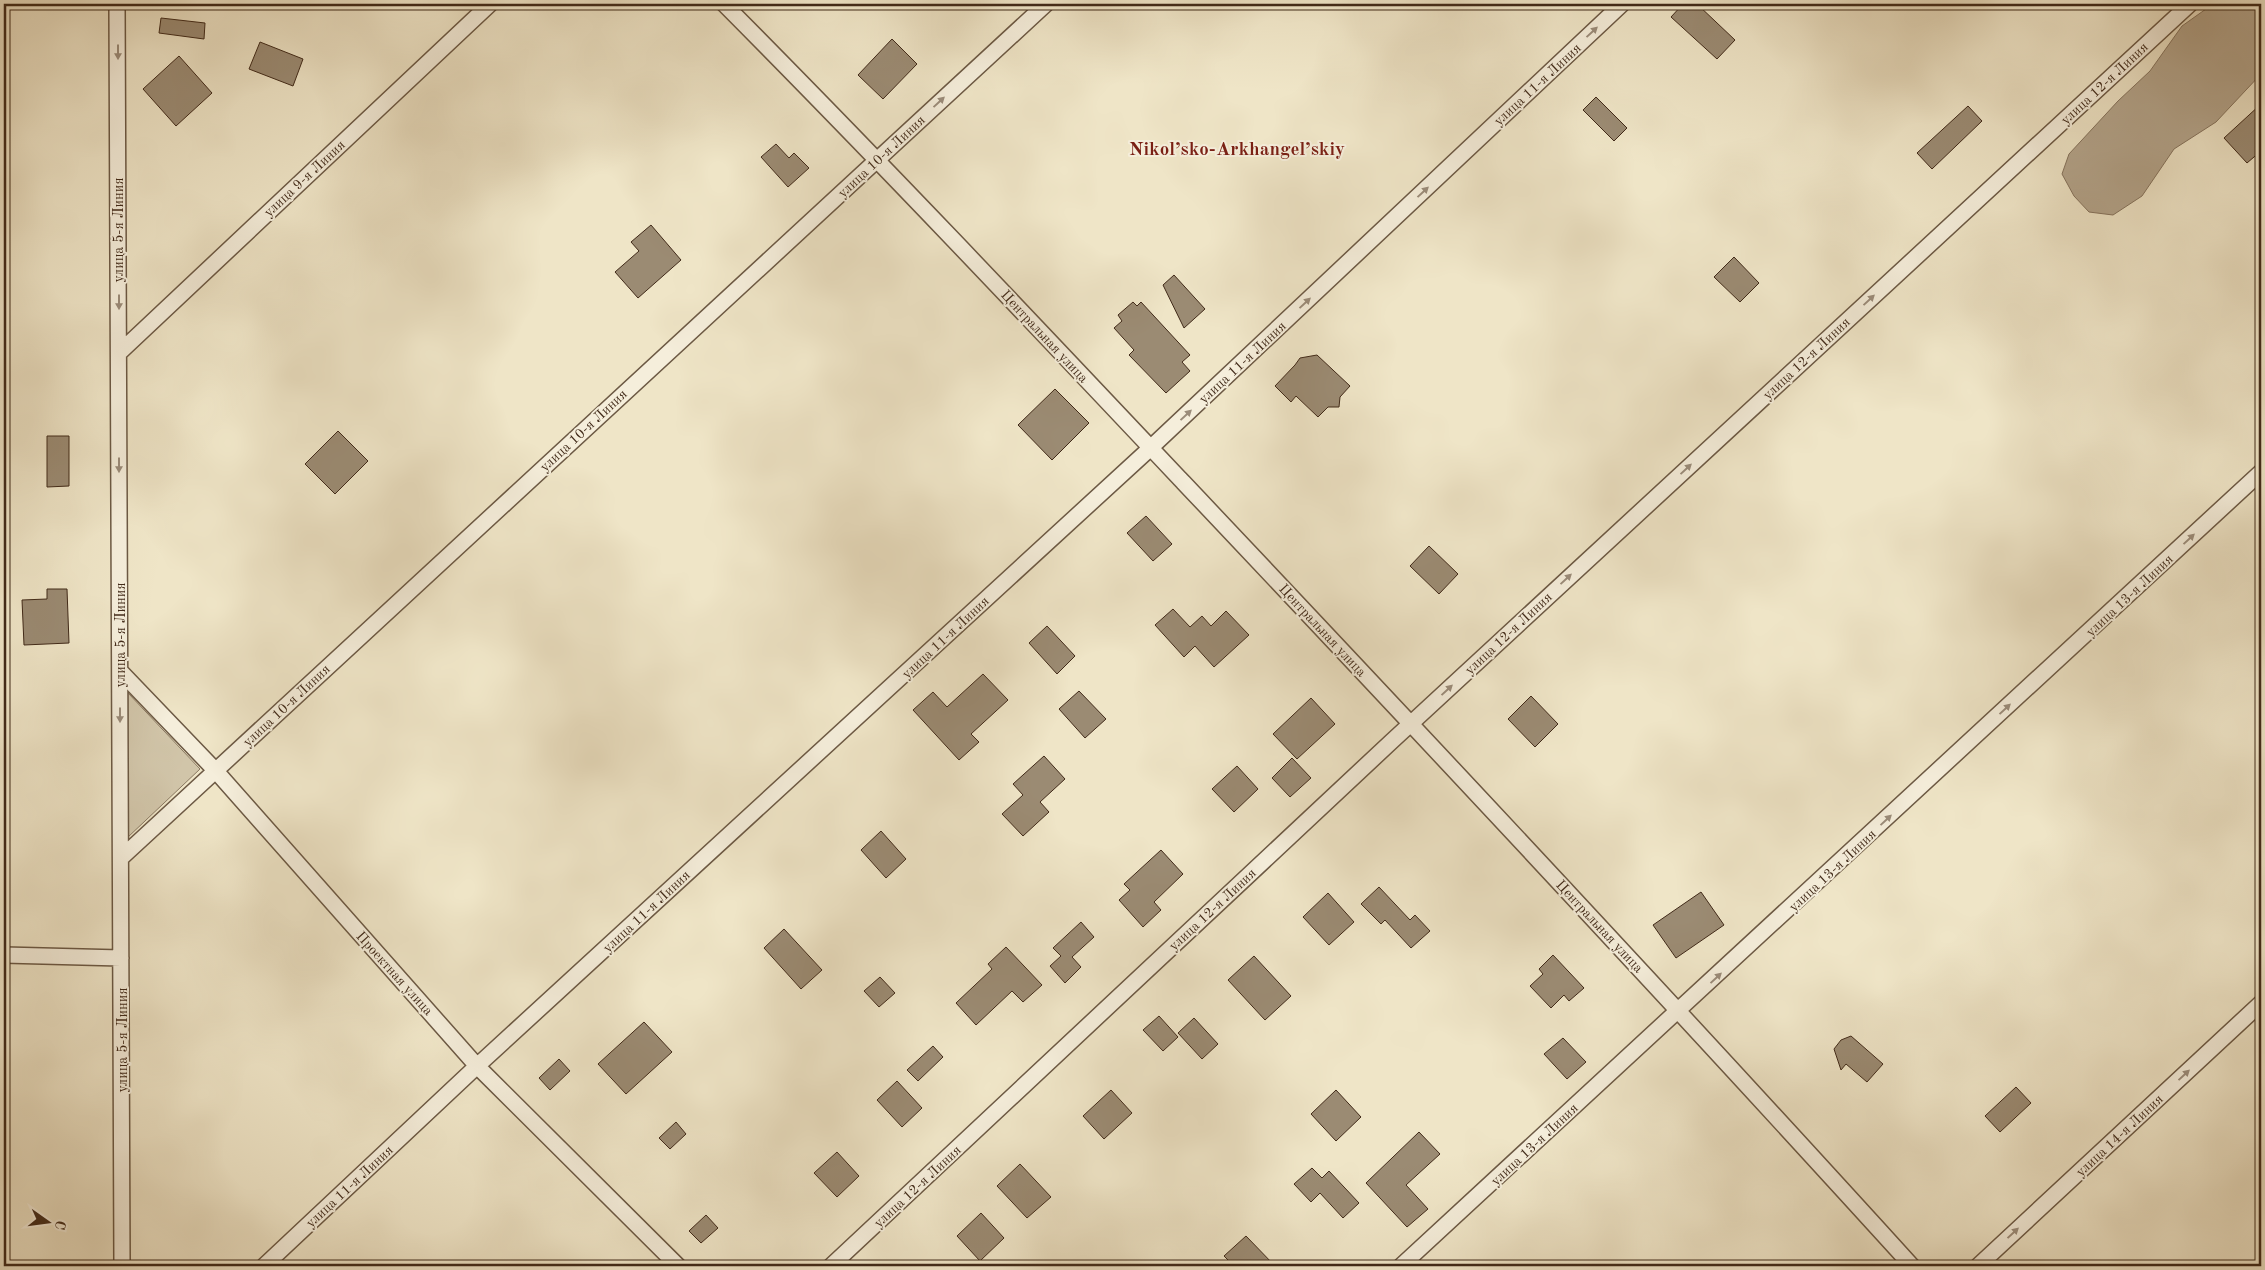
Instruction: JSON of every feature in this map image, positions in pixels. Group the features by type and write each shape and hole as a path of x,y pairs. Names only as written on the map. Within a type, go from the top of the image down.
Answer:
{"street":[{"name":"улица 5-я Линия","path":"117,4 122,1266"},
{"name":"улица 9-я Линия","path":"119,353 490,4"},
{"name":"Центральная улица","path":"724,4 878,159 1411,723 1680,1011 1912,1266"},
{"name":"улица 10-я Линия","path":"121,858 1046,4"},
{"name":"улица 11-я Линия","path":"264,1266 477,1066 1151,448 1622,4"},
{"name":"улица 12-я Линия","path":"831,1266 1411,723 2190,4"},
{"name":"улица 13-я Линия","path":"1401,1266 1680,1011 2261,472"},
{"name":"Проектная улица","path":"120,671 215,770 477,1066 678,1266"},
{"path":"4,955 122,958"},
{"name":"улица 14-я Линия","path":"1978,1266 2261,1003"}],"shaded area":[{"path":"2213,4 2261,4 2261,74 2216,122 2174,149 2142,196 2113,215 2089,212 2074,196 2062,174 2069,154 2118,101 2150,71 2182,26"},
{"path":"128,693 200,769 127,838"}],"building":[{"path":"1683,4 1697,4 1735,40 1717,59 1671,17"},
{"path":"161,18 205,23 204,39 159,33"},
{"path":"892,39 917,64 883,99 858,75"},
{"path":"260,42 303,59 293,86 249,69"},
{"path":"179,56 212,93 176,126 143,89"},
{"path":"1596,97 1627,128 1614,141 1583,110"},
{"path":"2261,104 2261,151 2247,163 2224,138"},
{"path":"1968,106 1982,121 1932,169 1917,153"},
{"path":"776,144 789,158 794,153 809,168 788,187 761,157"},
{"path":"651,225 681,260 638,298 615,272 639,251 631,242"},
{"path":"1734,257 1759,283 1740,302 1714,277"},
{"path":"1174,275 1205,309 1184,328 1163,285"},
{"path":"1133,302 1137,306 1141,302 1190,355 1182,362 1190,371 1166,393 1129,355 1134,350 1114,328 1122,321 1118,315"},
{"path":"1317,355 1350,386 1340,397 1339,407 1328,407 1318,417 1296,396 1291,402 1275,386 1300,358"},
{"path":"1055,389 1089,423 1052,460 1018,425"},
{"path":"338,431 368,461 335,494 305,464"},
{"path":"47,436 69,436 69,486 47,487"},
{"path":"1146,516 1172,544 1153,561 1127,533"},
{"path":"1429,546 1458,574 1439,594 1410,566"},
{"path":"47,589 67,589 69,643 24,645 22,600 47,599"},
{"path":"1173,609 1190,627 1202,616 1211,626 1226,611 1249,635 1214,667 1195,646 1184,657 1155,625"},
{"path":"1047,626 1075,656 1057,674 1029,643"},
{"path":"983,674 1008,700 971,734 979,742 959,760 913,710 933,692 947,707"},
{"path":"1079,691 1106,719 1085,738 1059,709"},
{"path":"1531,696 1558,724 1535,747 1508,719"},
{"path":"1311,698 1335,724 1297,759 1273,734"},
{"path":"1044,756 1065,779 1040,802 1049,812 1023,836 1002,814 1023,795 1013,784"},
{"path":"1292,758 1311,778 1290,797 1272,778"},
{"path":"1237,766 1258,789 1234,812 1212,789"},
{"path":"881,831 906,859 886,878 861,850"},
{"path":"1161,850 1183,874 1154,902 1161,910 1143,927 1119,900 1130,890 1124,884"},
{"path":"1379,887 1410,920 1415,915 1430,931 1411,948 1385,920 1381,924 1361,904"},
{"path":"1701,892 1724,925 1676,958 1653,925"},
{"path":"1328,893 1354,922 1329,945 1303,917"},
{"path":"1081,922 1094,937 1072,957 1081,967 1065,983 1050,966 1061,956 1053,948"},
{"path":"784,929 822,970 801,989 764,948"},
{"path":"1006,947 1042,985 1023,1002 1012,991 976,1025 956,1003 992,969 988,964"},
{"path":"1553,955 1584,988 1569,1001 1564,995 1551,1008 1530,986 1543,974 1539,969"},
{"path":"1254,956 1291,996 1265,1020 1228,980"},
{"path":"880,977 895,993 879,1007 864,991"},
{"path":"1159,1016 1178,1037 1163,1051 1143,1030"},
{"path":"1194,1018 1218,1044 1202,1059 1178,1033"},
{"path":"644,1022 672,1052 626,1094 598,1064"},
{"path":"1851,1036 1883,1064 1867,1082 1846,1064 1841,1070 1834,1049 1841,1040"},
{"path":"1563,1038 1586,1062 1567,1079 1544,1054"},
{"path":"933,1046 943,1057 918,1081 907,1070"},
{"path":"559,1059 570,1071 550,1090 539,1078"},
{"path":"897,1081 922,1108 902,1127 877,1100"},
{"path":"2016,1087 2031,1103 2000,1132 1985,1116"},
{"path":"1111,1090 1132,1113 1104,1139 1083,1116"},
{"path":"1336,1090 1361,1117 1336,1141 1311,1114"},
{"path":"676,1122 686,1134 670,1149 659,1138"},
{"path":"1419,1132 1440,1154 1406,1185 1428,1209 1407,1227 1366,1183"},
{"path":"837,1152 859,1176 837,1197 814,1173"},
{"path":"1020,1164 1051,1197 1027,1218 997,1186"},
{"path":"1312,1168 1322,1178 1329,1171 1359,1203 1343,1218 1320,1193 1311,1202 1294,1184"},
{"path":"981,1213 1004,1238 980,1261 957,1236"},
{"path":"706,1215 718,1228 701,1243 689,1231"},
{"path":"1246,1236 1275,1266 1234,1266 1224,1256"}],"district":[{"name":"Nikol’sko-Arkhangel’skiy","path":"1237,148"}]}
